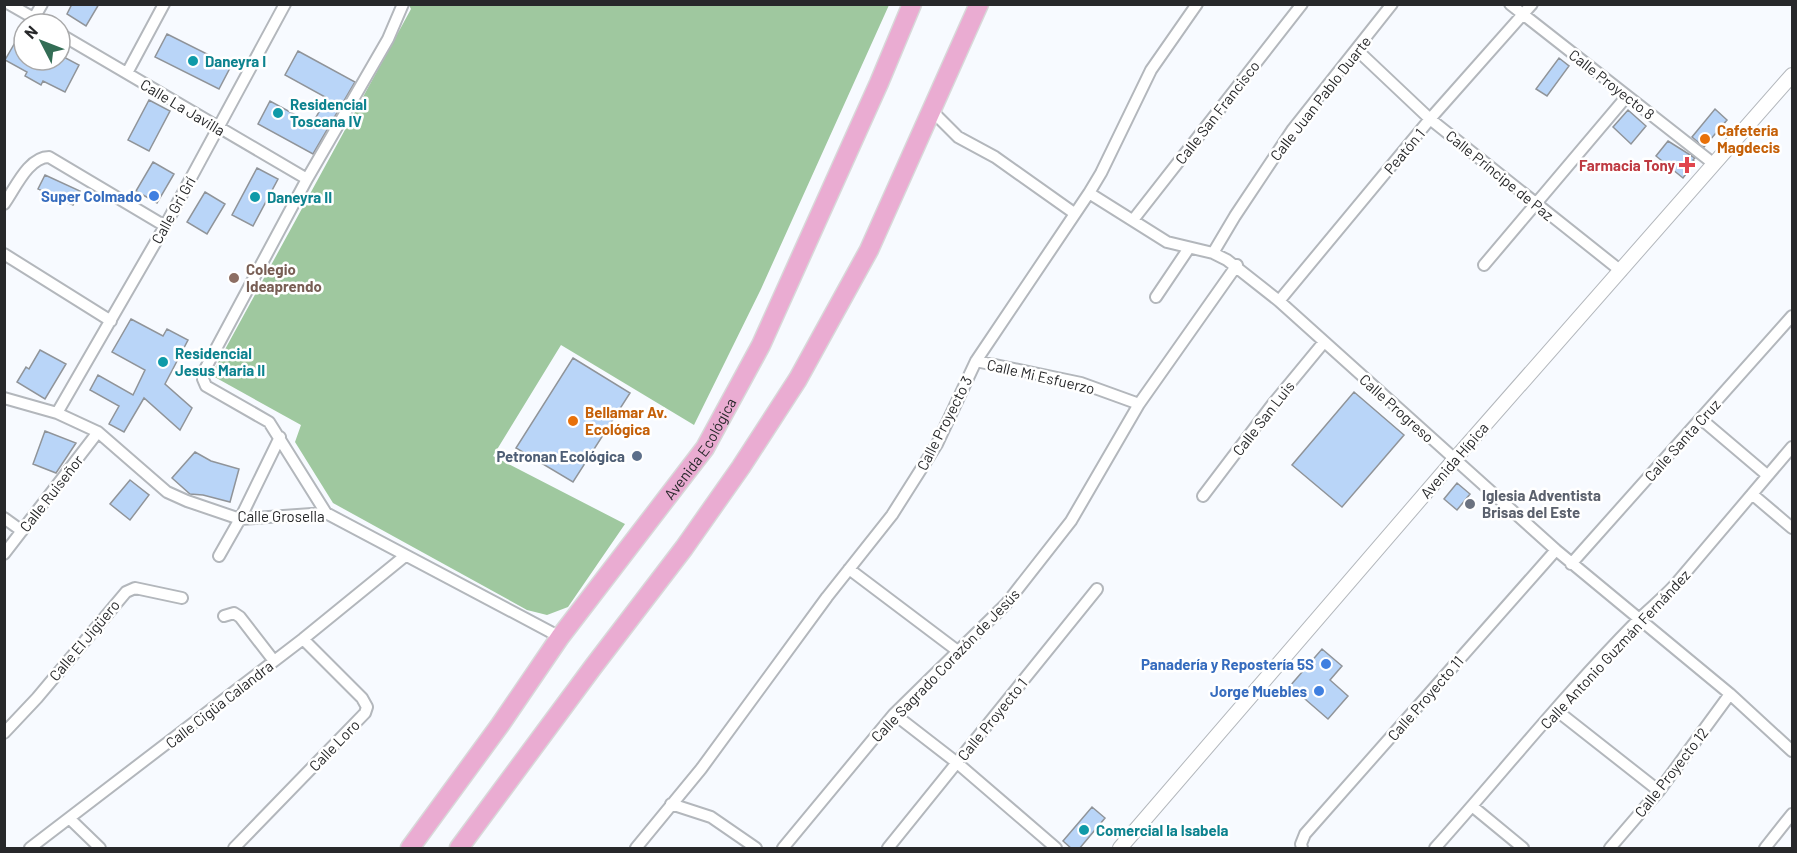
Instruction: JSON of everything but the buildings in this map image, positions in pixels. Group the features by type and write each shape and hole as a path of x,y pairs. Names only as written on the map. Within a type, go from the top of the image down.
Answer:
{"main road":[{"name":"Avenida Ecológica","path":"410,849 500,725 560,637 705,448 761,345 879,83 912,4"},
{"path":"459,849 592,667 684,548 741,467 798,379 869,250 979,4"}],"street":[{"path":"9,4 23,12"},
{"path":"127,73 164,4"},
{"name":"Calle Gri Grí","path":"57,413 165,226 285,4"},
{"path":"326,513 286,452 280,437 268,422 206,386 202,380 203,373 307,179 388,39 403,4"},
{"name":"Calle Proyecto 3","path":"636,849 701,769 849,569 892,515 937,444 976,361 1089,193 1151,70 1197,4"},
{"name":"Calle San Francisco","path":"1133,220 1302,4"},
{"name":"Calle Juan Pablo Duarte","path":"1213,253 1234,216 1293,129 1392,4"},
{"name":"Calle Proyecto 8","path":"1510,4 1714,164"},
{"name":"Peatón 1","path":"1280,300 1430,119 1532,4"},
{"name":"Calle La Javilla","path":"72,41 307,179"},
{"name":"Calle Príncipe de Paz","path":"1357,51 1430,119 1621,271"},
{"name":"Avenida Hípica","path":"1120,849 1454,460 1792,75"},
{"path":"1484,264 1627,96"},
{"path":"932,111 958,137 995,157 1074,213"},
{"path":"4,204 33,162 42,157 49,157 165,226"},
{"name":"Calle Progreso","path":"1089,193 1167,242 1213,253 1237,265 1280,300 1571,564 1730,694 1792,751"},
{"path":"1156,297 1189,248"},
{"path":"4,254 111,321"},
{"name":"Calle Sagrado Corazón de Jesús","path":"783,849 894,714 1006,604 1071,521 1139,404 1237,265"},
{"name":"Calle Santa Cruz","path":"1571,564 1701,419 1789,328 1792,316"},
{"name":"Calle San Luis","path":"1203,496 1272,405 1324,342"},
{"name":"Calle Mi Esfuerzo","path":"976,361 1081,383 1139,404"},
{"name":"Calle Grosella","path":"4,398 57,413 98,432 167,492 187,501 240,519 326,513 560,637"},
{"path":"1701,419 1767,476"},
{"name":"Calle Ruiseñor","path":"4,554 98,432"},
{"path":"219,556 240,519 280,437"},
{"name":"Calle Antonio Guzmán Fernández","path":"1435,849 1557,710 1639,620 1655,607 1674,586 1792,447"},
{"path":"1752,494 1792,528"},
{"path":"4,518 22,531"},
{"name":"Calle Proyecto 11","path":"1302,849 1301,844 1305,834 1556,550"},
{"name":"Calle Cigüa Calandra","path":"30,849 303,639 405,556"},
{"path":"849,569 959,652"},
{"name":"Calle El Jigüero","path":"4,732 37,698 126,592 135,588 182,598"},
{"name":"Calle Proyecto 1","path":"888,849 1097,589"},
{"path":"224,616 234,613 240,617 274,661"},
{"name":"Calle Loro","path":"234,849 365,713 367,707 362,698 303,639"},
{"name":"Calle Proyecto 12","path":"1610,849 1659,791 1730,694"},
{"path":"1557,710 1659,791"},
{"path":"894,714 956,762 1056,849"},
{"path":"671,804 711,817 756,849"},
{"path":"1472,806 1523,849"},
{"path":"1765,849 1792,814"},
{"path":"70,819 100,849"}],"green space":[{"path":"409,5 889,5 761,289 694,425 561,345 493,456 625,524 568,607 547,615 527,610 333,503 295,442 301,425 211,375 411,9"}],"place":[{"name":"Daneyra I","path":"193,61"},
{"name":"Residencial Toscana IV","path":"278,113"},
{"name":"Cafeteria Magdecis","path":"1705,139"},
{"name":"Farmacia Tony","path":"1687,165"},
{"name":"Super Colmado","path":"154,196"},
{"name":"Daneyra II","path":"255,197"},
{"name":"Colegio Ideaprendo","path":"234,278"},
{"name":"Residencial Jesus Maria II","path":"163,362"},
{"name":"Bellamar Av. Ecológica","path":"573,421"},
{"name":"Petronan Ecológica","path":"637,456"},
{"name":"Iglesia Adventista Brisas del Este","path":"1470,504"},
{"name":"Panadería y Repostería 5S","path":"1326,664"},
{"name":"Jorge Muebles","path":"1319,691"},
{"name":"Comercial la Isabela","path":"1084,830"}]}
